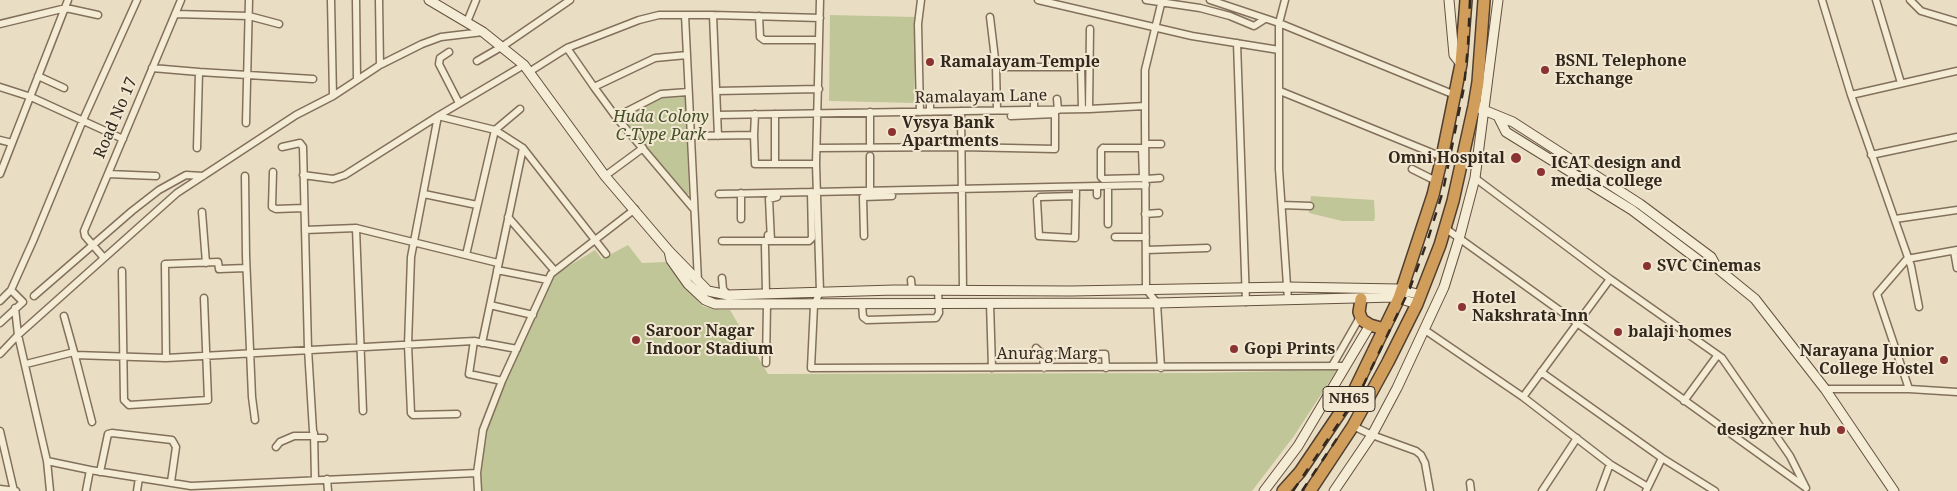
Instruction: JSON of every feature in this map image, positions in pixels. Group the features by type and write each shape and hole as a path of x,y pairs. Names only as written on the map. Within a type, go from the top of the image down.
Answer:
{"highway":[{"name":"NH65","path":"1283,491 1300,472 1352,395 1401,293 1442,158 1461,64 1466,0"},
{"name":"NH65","path":"1313,487 1353,426 1419,300 1445,228 1479,109 1478,82 1484,0"},
{"path":"1360,298 1358,306 1362,320 1370,325 1384,329"},
{"path":"1300,472 1313,487"}],"street":[{"path":"0,174 68,0"},
{"path":"0,301 11,290 83,120 137,0"},
{"name":"Road No 17","path":"93,245 85,236 84,231 181,0"},
{"path":"246,123 249,0"},
{"path":"331,0 333,96"},
{"path":"356,0 357,79"},
{"path":"379,0 380,65"},
{"path":"429,0 502,46 526,69 605,176 669,251 708,291 728,300 767,304 814,305 1157,303 1339,300 1401,293"},
{"path":"466,22 476,0"},
{"path":"477,61 502,46 562,2 570,0"},
{"path":"820,0 817,148 813,194 812,240 771,241 770,198 813,194 870,191 889,194"},
{"path":"920,0 918,24 920,112"},
{"path":"1038,0 1156,27 1280,50"},
{"path":"1146,0 1200,8 1230,16 1254,26 1265,19"},
{"path":"1210,0 1279,23 1455,95"},
{"path":"1285,0 1279,23 1279,169 1288,300"},
{"path":"1449,0 1454,55 1461,64"},
{"path":"1334,491 1372,435 1397,388 1444,286 1459,240 1475,178 1479,109 1498,0"},
{"path":"1822,0 1871,155 1911,266 1918,308"},
{"path":"1876,0 1901,82"},
{"path":"1161,368 1157,303 1146,290 1145,70 1162,2"},
{"path":"1915,2 1921,11 1957,22"},
{"path":"0,24 66,8 98,15"},
{"path":"175,14 249,16 279,24"},
{"path":"303,176 340,177 459,103 567,48 639,20 658,15 713,14 820,18"},
{"path":"713,14 718,136"},
{"path":"685,15 698,282"},
{"path":"759,16 760,37 764,40 819,40"},
{"path":"990,17 996,67 997,110"},
{"path":"1085,109 1090,29"},
{"path":"1,350 177,193 296,114 333,96 380,65 422,44 441,38 482,32"},
{"path":"1237,43 1246,302"},
{"path":"567,48 616,117 694,208"},
{"path":"449,52 440,58 439,64 459,103"},
{"path":"594,87 655,58 687,55"},
{"path":"1003,67 1088,67"},
{"path":"1081,67 1085,109"},
{"path":"152,68 247,76 313,79"},
{"path":"1851,95 1901,82 1957,71"},
{"path":"197,148 199,72"},
{"path":"38,76 64,88"},
{"path":"0,87 31,96 123,138"},
{"path":"716,91 818,89"},
{"path":"1280,91 1442,158"},
{"path":"616,117 661,94 688,92"},
{"path":"1034,99 1035,112"},
{"path":"817,148 962,147 1056,149 1057,99"},
{"path":"930,103 930,112"},
{"name":"Ramalayam Lane","path":"717,115 997,110 1023,113 1145,106"},
{"path":"466,255 495,130 520,109"},
{"path":"1479,109 1513,122 1640,204 1711,257 1717,268 1755,299 1825,389 1894,491"},
{"path":"961,111 963,290"},
{"path":"870,112 870,143"},
{"path":"1011,116 1023,113"},
{"path":"755,114 756,164 816,164"},
{"path":"775,114 775,164"},
{"path":"438,116 495,130 523,148 606,254"},
{"path":"438,116 414,241 408,345 411,413 413,415 457,414"},
{"path":"691,136 754,135"},
{"path":"1871,155 1957,137"},
{"path":"0,140 12,143"},
{"path":"282,147 302,144 308,349 315,480"},
{"path":"1146,144 1161,144"},
{"path":"482,343 523,148"},
{"path":"605,176 643,148"},
{"path":"1103,148 1143,149 1143,178 1129,183 1102,178 1103,148"},
{"path":"870,156 870,191"},
{"path":"1412,170 1436,181"},
{"path":"272,172 272,208 304,208"},
{"path":"108,174 156,176"},
{"path":"34,296 159,190 186,175 203,176"},
{"path":"245,176 246,268 254,420"},
{"path":"864,236 863,197 962,190 1098,187 1146,182 1160,178"},
{"path":"1475,178 1610,279 1722,358 1790,456 1808,489"},
{"path":"1108,186 1108,224"},
{"path":"1044,187 1040,198 1039,236 1074,238 1076,236 1076,187"},
{"path":"1097,195 1098,187"},
{"path":"741,193 741,219"},
{"path":"722,241 768,241 768,193"},
{"path":"424,194 477,205"},
{"path":"719,194 813,194"},
{"path":"813,194 820,292 814,305"},
{"path":"1040,198 1076,196"},
{"path":"1282,205 1310,206"},
{"path":"478,491 477,473 483,430 502,381 548,280 554,270 635,210"},
{"path":"1895,218 1957,210"},
{"path":"202,212 206,263"},
{"path":"1146,214 1159,213"},
{"path":"508,217 554,270"},
{"path":"305,230 356,228 498,262"},
{"path":"356,228 362,411"},
{"path":"1445,228 1459,240 1808,489"},
{"path":"1115,237 1146,237"},
{"path":"93,245 104,258"},
{"path":"765,246 766,294"},
{"path":"1146,250 1207,248"},
{"path":"669,251 671,260 680,274 698,294 715,304 766,294 820,292 1146,290 1246,287 1339,287 1401,293 1419,300"},
{"path":"1909,389 1878,294 1907,259 1955,251 1957,268"},
{"path":"166,358 165,264 218,262 219,269 246,268"},
{"path":"497,270 548,280"},
{"path":"122,271 124,400 126,403 133,405 208,400 204,298"},
{"path":"722,278 722,289 728,300"},
{"path":"1523,397 1610,279"},
{"path":"911,280 912,290"},
{"path":"1339,287 1339,300"},
{"path":"0,323 23,302 11,290"},
{"path":"862,304 863,317 870,320 936,318 939,313 938,290"},
{"path":"1040,291 1040,304"},
{"path":"990,303 992,368"},
{"path":"766,363 767,304"},
{"path":"490,305 533,315"},
{"name":"Anurag Marg","path":"814,305 811,368 1346,366"},
{"path":"15,308 18,335 47,461 50,491"},
{"path":"64,316 92,422"},
{"path":"1332,366 1360,317"},
{"path":"1264,491 1298,446 1370,325"},
{"path":"1425,330 1523,397 1610,464 1647,489 1662,458"},
{"path":"474,341 469,374 502,381"},
{"path":"26,364 75,353 166,358 474,341 517,349"},
{"path":"1036,348 1043,355 1044,368"},
{"path":"1043,355 1106,354 1106,368"},
{"path":"1684,401 1717,356"},
{"path":"1541,372 1662,458 1714,491"},
{"path":"1825,389 1909,389 1957,392"},
{"path":"1353,426 1416,451 1421,455 1425,463 1430,491"},
{"path":"0,431 16,491 0,489"},
{"path":"100,472 108,434 172,440 176,447 171,482"},
{"path":"276,447 280,442 294,436 314,435 324,438"},
{"path":"1542,491 1577,438"},
{"path":"47,461 100,472 171,482 191,488 327,479 477,473"},
{"path":"1600,491 1610,464"},
{"path":"86,491 90,470"},
{"path":"136,491 139,478"},
{"path":"327,479 328,491"},
{"path":"1470,483 1471,491"}],"green space":[{"path":"830,15 916,17 914,103 829,101"},
{"name":"Huda Colony C-Type Park","path":"685,97 689,194 685,195 623,118 662,98"},
{"path":"1311,196 1374,200 1374,221 1342,221 1309,213"},
{"name":"Saroor Nagar Indoor Stadium","path":"628,245 642,263 666,262 702,306 718,310 730,310 768,374 1196,373 1337,370 1294,436 1252,491 480,491 485,430 504,381 551,281 559,272 595,250 602,259"}],"railway":[{"path":"1293,491 1361,390 1410,288 1428,239 1443,191 1464,87 1470,0"},
{"path":"1302,491 1338,437"}],"place":[{"name":"Ramalayam Temple","path":"930,62"},
{"name":"BSNL Telephone Exchange","path":"1545,70"},
{"name":"Vysya Bank Apartments","path":"892,132"},
{"name":"Omni Hospital","path":"1516,158"},
{"name":"ICAT design and media college","path":"1541,172"},
{"name":"SVC Cinemas","path":"1647,266"},
{"name":"Hotel Nakshrata Inn","path":"1462,307"},
{"name":"balaji homes","path":"1618,332"},
{"name":"Saroor Nagar Indoor Stadium","path":"636,340"},
{"name":"Gopi Prints","path":"1234,349"},
{"name":"Narayana Junior College Hostel","path":"1944,360"},
{"name":"desigzner hub","path":"1841,430"}]}
